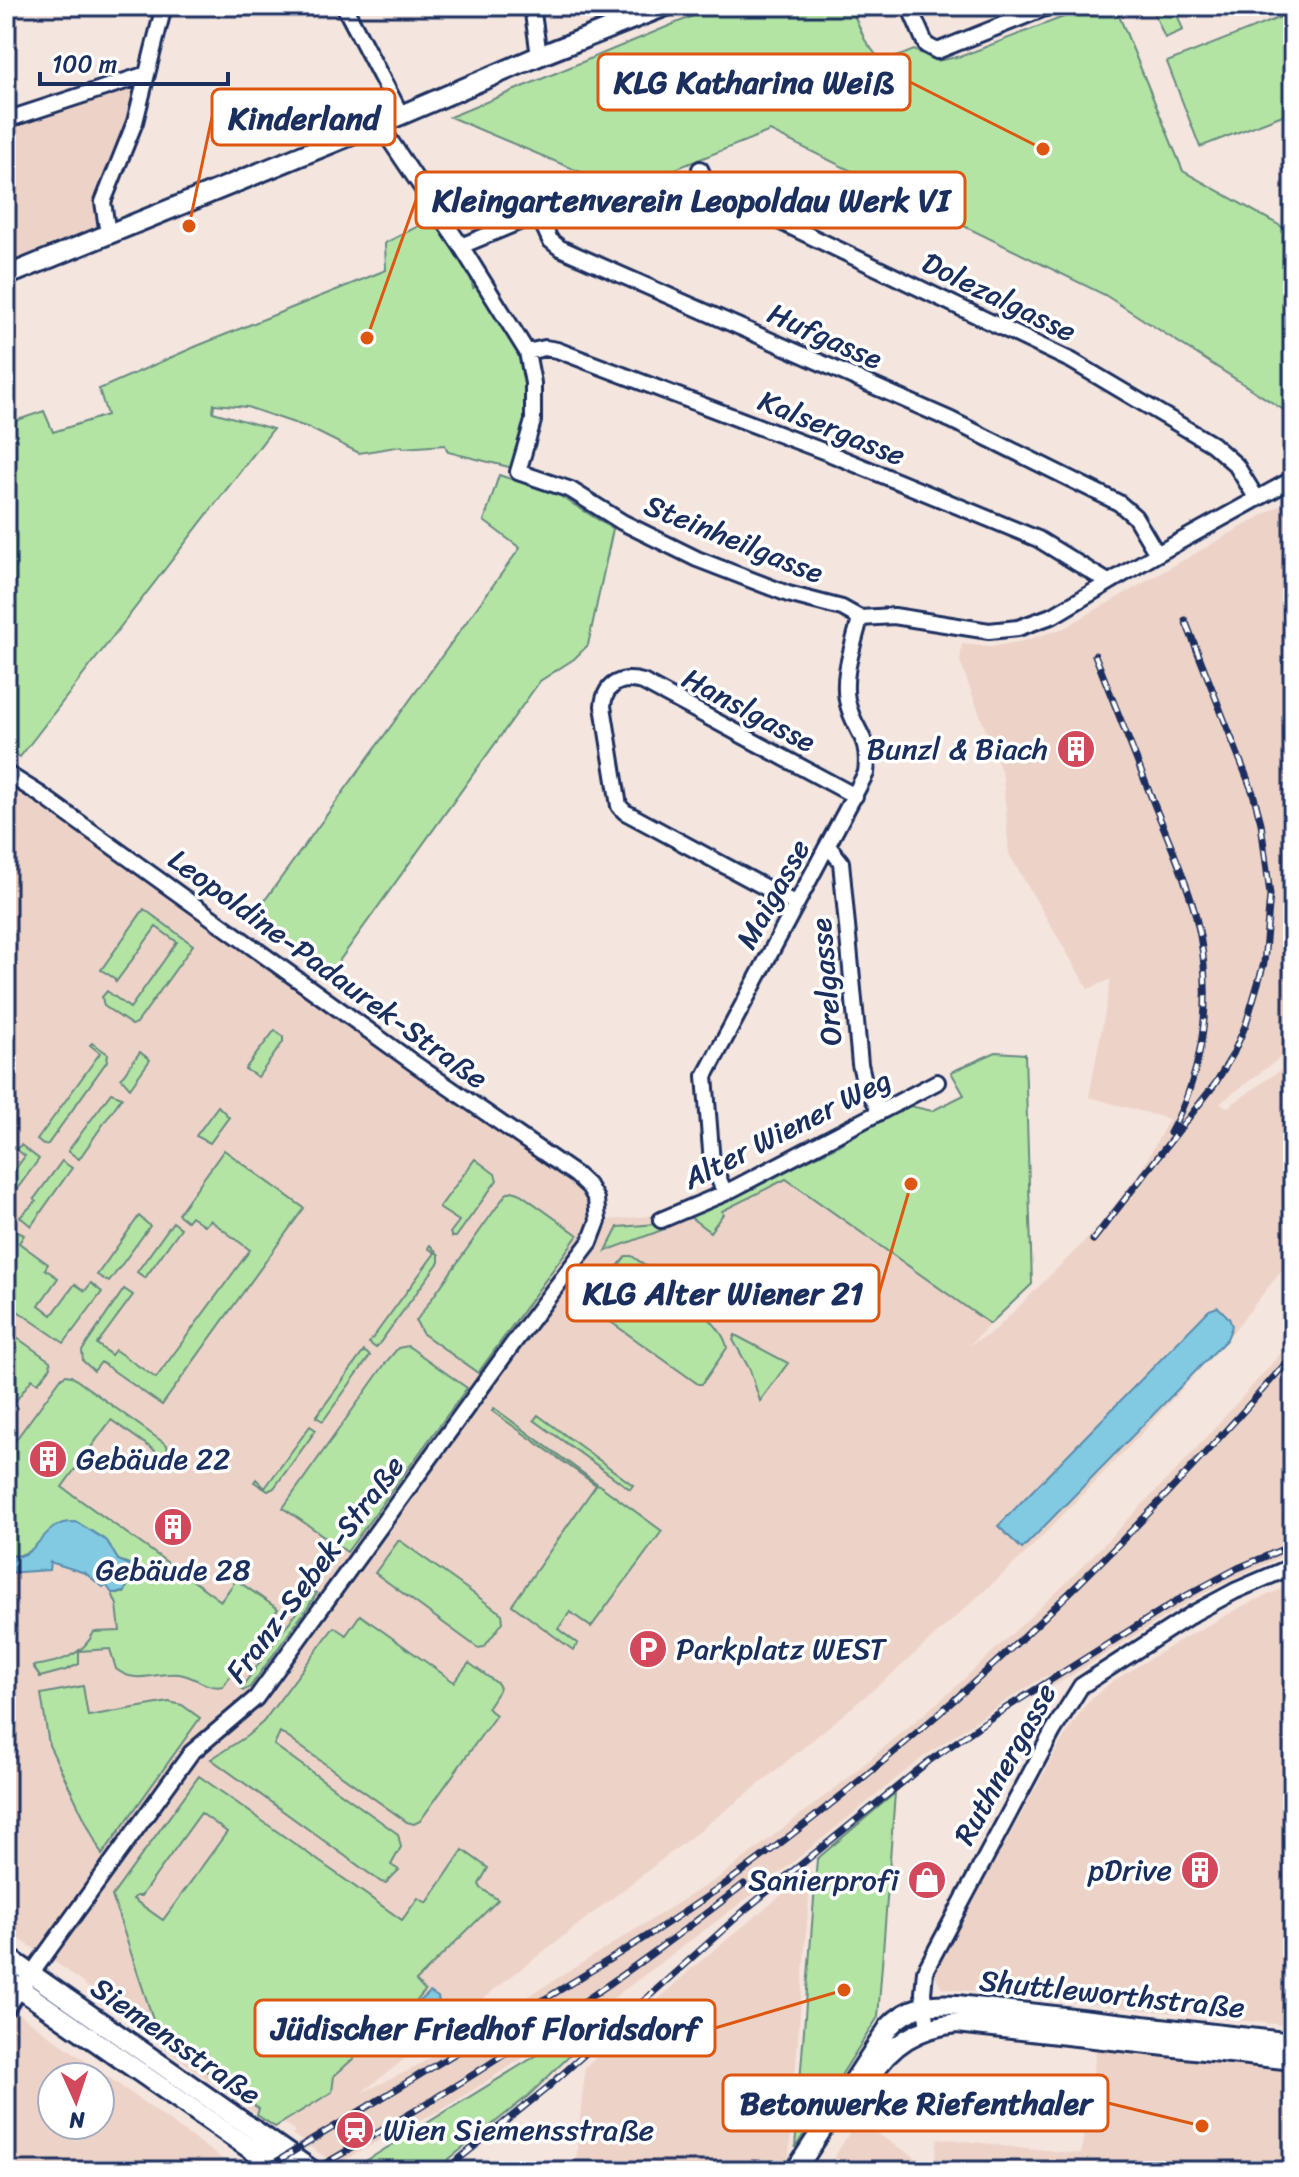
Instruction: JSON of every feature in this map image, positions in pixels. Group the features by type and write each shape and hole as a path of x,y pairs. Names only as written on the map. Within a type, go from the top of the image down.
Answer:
{"main road":[{"path":"6,276 666,6"},
{"name":"Siemensstraße","path":"6,1956 19,1981 282,2171"},
{"name":"Siemensstraße","path":"19,1981 313,2171"},
{"name":"Shuttleworthstraße","path":"924,2006 957,2005 1293,2043"},
{"path":"795,2171 889,2027 901,2015 924,2006"},
{"name":"Shuttleworthstraße","path":"928,2028 970,2024 1293,2060"},
{"path":"809,2171 880,2062 898,2044 928,2028"}],"street":[{"path":"108,234 103,202 135,122 164,6"},
{"path":"344,6 401,115"},
{"path":"532,6 539,56"},
{"path":"909,6 926,45 932,50 945,49 1050,6"},
{"path":"6,120 147,74"},
{"name":"Steinheilgasse","path":"379,124 527,352 533,383 533,421 518,472 571,490 622,522 697,559 788,594 842,608 860,618 894,616 989,631 1018,628 1054,615 1293,479"},
{"name":"Dolezalgasse","path":"700,169 705,180 718,192 1072,361 1212,444 1236,465 1257,499"},
{"name":"Hufgasse","path":"461,246 531,217 540,218 550,240 560,248 951,420 1119,503 1135,517 1157,554"},
{"name":"Kalsergasse","path":"527,352 545,348 557,350 831,454 1038,539 1108,582"},
{"name":"Maigasse","path":"725,1193 712,1163 705,1076 866,773 868,755 865,741 847,701 846,681 860,618"},
{"name":"Hanslgasse","path":"796,904 619,806 604,696 616,681 631,679 643,682 855,796"},
{"name":"Leopoldine-Padaurek-Straße","path":"6,773 576,1175 596,1199 598,1221"},
{"name":"Orelgasse","path":"829,847 841,862 860,1064 864,1081 880,1112"},
{"name":"Alter Wiener Weg","path":"661,1220 725,1193 937,1082"},
{"name":"Franz-Sebek-Straße","path":"6,2009 19,1981 191,1753 256,1698 590,1242 598,1221"},
{"name":"Ruthnergasse","path":"928,2028 924,2006 925,1971 1060,1718 1081,1686 1194,1613 1293,1566"}],"shaded area":[{"path":"126,89 138,89 102,202 106,233 6,274 6,128"},
{"path":"1293,498 1293,1048 1220,1103 1228,1107 1293,1061 1293,1256 1228,1338 1140,1435 1024,1555 898,1669 757,1786 361,2093 412,2069 721,1876 843,1782 950,1692 1065,1584 1185,1461 1293,1340 1293,1551 1200,1595 1054,1686 1047,1675 993,1709 922,1758 765,1885 592,2014 440,2111 398,2130 336,2165 292,2134 295,2131 284,2123 275,2127 257,2115 162,2046 65,1969 6,1930 6,780 9,775 589,1187 598,1221 658,1215 665,1229 780,1175 990,1324 970,1345 993,1332 1093,1233 1141,1171 1169,1119 1089,1097 1111,979 1088,989 1009,854 1003,776 960,662 962,644 990,647 1024,641 1064,628"},
{"path":"1293,1584 1293,2026 942,1988 934,1973 1062,1740 1087,1703 1110,1683 1177,1642 1245,1605"},
{"path":"811,1871 789,2156 780,2171 575,2171 585,2067 691,1969"},
{"path":"6,2005 86,2061 36,2061 36,2141 116,2141 116,2083 225,2161 207,2171 6,2171"},
{"path":"1097,2045 1293,2068 1293,2171 825,2171 857,2121 916,2158 935,2160 938,2138 1081,2154"}],"green space":[{"path":"717,6 850,6 865,40 882,63 914,50 937,61 962,56 1092,6 1115,6 1183,171 1293,233 1293,416 1105,295 770,131 623,190 450,117"},
{"path":"1151,6 1174,6 1183,30 1165,38"},
{"path":"1286,15 1293,33 1293,111 1200,147 1167,62"},
{"path":"436,217 470,274 473,288 480,285 499,316 522,365 529,400 528,419 513,468 448,452 445,445 402,446 359,453 309,428 247,407 214,404 213,412 273,429 20,757 6,747 6,424 44,411 53,432 107,415 99,389 386,270 385,243"},
{"path":"499,475 560,496 613,529 588,645 574,659 540,681 329,975 252,918 520,548 484,521"},
{"path":"144,909 193,945 137,1023 132,1025 104,1006 102,997 107,991 130,1008 177,942 156,927 116,982 101,970"},
{"path":"275,1030 283,1037 283,1042 258,1077 245,1069"},
{"path":"92,1043 108,1054 107,1061 48,1144 43,1145 37,1140 100,1053 90,1045"},
{"path":"140,1052 150,1060 130,1088 121,1078"},
{"path":"996,1052 1025,1054 1032,1284 990,1324 786,1179 722,1211 710,1232 690,1217 835,1147 906,1105 932,1111 964,1095 951,1072"},
{"path":"111,1093 122,1097 79,1159 68,1151"},
{"path":"218,1106 229,1117 210,1143 196,1136"},
{"path":"21,1145 39,1159 6,1204 6,1182 25,1156 16,1149"},
{"path":"224,1150 304,1208 162,1405 101,1362 94,1371 83,1361 82,1351 124,1289 133,1295 97,1344 111,1355 115,1350 156,1378 250,1250 210,1220 205,1226 191,1216 187,1221 178,1214"},
{"path":"475,1159 495,1174 497,1180 456,1237 452,1237 450,1233 459,1221 439,1208"},
{"path":"62,1161 72,1168 31,1226 20,1217 36,1201 34,1199"},
{"path":"512,1191 578,1235 478,1373 422,1333 416,1321 506,1194"},
{"path":"139,1216 150,1226 109,1282 97,1275"},
{"path":"173,1222 181,1228 145,1278 137,1272"},
{"path":"663,1224 665,1229 606,1251 618,1227"},
{"path":"12,1229 24,1235 19,1243 48,1264 45,1269 58,1278 39,1305 52,1315 75,1284 85,1291 91,1283 102,1292 64,1343 6,1303 6,1238"},
{"path":"430,1245 439,1255 439,1262 376,1348 369,1343 435,1253 428,1248"},
{"path":"626,1256 632,1256 687,1298 723,1337 727,1348 702,1384 587,1305"},
{"path":"6,1330 50,1361 51,1367 38,1383 32,1379 6,1414"},
{"path":"735,1335 788,1363 760,1401 750,1370 733,1340"},
{"path":"408,1346 467,1388 347,1552 283,1508 387,1361 398,1348"},
{"path":"364,1351 370,1356 323,1421 316,1417"},
{"path":"66,1375 167,1445 168,1451 164,1457 111,1420 62,1487 171,1565 171,1569 184,1574 221,1601 236,1580 278,1609 223,1686 212,1686 179,1674 131,1677 116,1669 110,1649 79,1651 79,1664 40,1677 33,1666 76,1653 94,1632 120,1631 117,1605 112,1593 124,1593 133,1568 118,1560 107,1541 32,1550 18,1556 6,1554 6,1453"},
{"path":"494,1408 662,1531 591,1627 570,1612 558,1629 578,1644 573,1650 512,1605 596,1485 492,1411"},
{"path":"538,1415 633,1485 630,1489 534,1420"},
{"path":"310,1426 316,1430 274,1488 268,1491 254,1482 256,1479 265,1488"},
{"path":"399,1540 502,1614 503,1622 484,1647 478,1648 375,1573"},
{"path":"312,1591 317,1593 308,1607 250,1687 243,1691 241,1688"},
{"path":"360,1615 454,1682 469,1663 500,1688 487,1708 496,1715 420,1821 414,1824 280,1732 274,1745 398,1834 401,1847 391,1865 399,1870 386,1883 211,1759 263,1722 334,1627 346,1635"},
{"path":"83,1686 88,1716 169,1702 182,1705 200,1718 102,1855 49,1745 41,1694"},
{"path":"199,1776 402,1920 418,1898 427,1903 463,1850 488,1868 479,1884 498,1900 416,1981 425,1991 334,2076 332,2092 275,2127 257,2115 259,2109 169,2044 162,2046 112,1896","holes":["201,1813 227,1832 163,1920 133,1899 141,1896"]},
{"path":"895,1793 878,2017 795,2148 817,1859"},
{"path":"597,2018 604,2023 528,2096 434,2171 369,2171 364,2162"}],"water":[{"path":"1218,1307 1232,1326 1227,1339 1022,1549 998,1526 1209,1310"},
{"path":"77,1522 107,1541 118,1560 133,1566 125,1592 112,1593 106,1585 103,1587 85,1573 50,1562 49,1570 6,1573 6,1554 22,1555 34,1548 56,1526"},
{"path":"430,1992 438,1997 441,2013 389,2055 380,2055 375,2043"}],"railway":[{"path":"1093,1240 1215,1084 1246,1024 1264,963 1270,895 1261,823 1253,793 1185,620"},
{"path":"1095,655 1182,873 1201,941 1204,1025 1192,1081 1170,1133"},
{"path":"261,2171 657,1930 803,1826 879,1765 1024,1636 1162,1499 1293,1355"},
{"path":"444,2171 547,2088 746,1909 929,1761 995,1715 1178,1600 1238,1568 1293,1545"},
{"path":"312,2171 533,2036 693,1924 744,1884"}],"place":[{"name":"KLG Katharina Weiß","path":"1043,149"},
{"name":"Kinderland","path":"189,226"},
{"name":"Kleingartenverein Leopoldau Werk VI","path":"367,338"},
{"name":"Bunzl & Biach","path":"1076,749"},
{"name":"KLG Alter Wiener 21","path":"911,1184"},
{"name":"Gebäude 22","path":"48,1459"},
{"name":"Gebäude 28","path":"173,1527"},
{"name":"Parkplatz WEST","path":"648,1649"},
{"name":"pDrive","path":"1200,1870"},
{"name":"Sanierprofi","path":"927,1880"},
{"name":"Jüdischer Friedhof Floridsdorf","path":"844,1990"},
{"name":"Betonwerke Riefenthaler","path":"1202,2126"},
{"name":"Wien Siemensstraße","path":"355,2130"}]}
